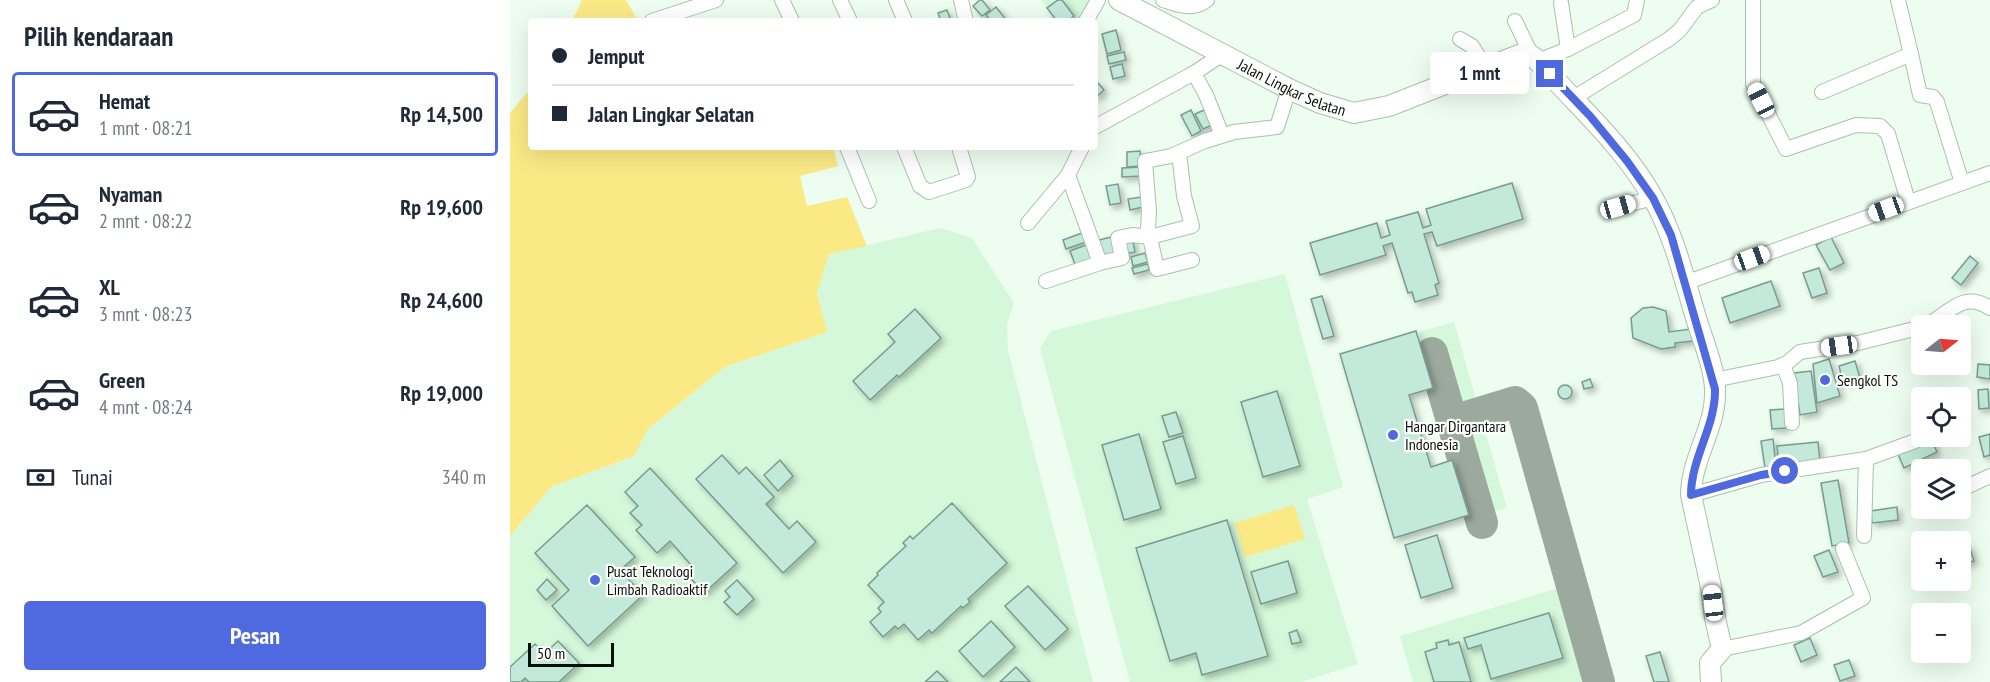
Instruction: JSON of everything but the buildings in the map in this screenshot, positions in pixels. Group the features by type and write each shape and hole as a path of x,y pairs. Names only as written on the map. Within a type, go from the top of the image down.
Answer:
{"main road":[{"name":"Jalan Lingkar Selatan","path":"1123,1 1289,89 1320,104 1354,113 1389,106 1519,55 1535,59"},
{"path":"1535,59 1627,161 1653,198 1671,235 1714,380 1713,411 1696,460 1691,495 1722,650 1710,663 1711,682"}],"street":[{"path":"661,18 716,0"},
{"path":"783,0 791,18"},
{"path":"840,0 849,18"},
{"path":"896,0 904,18"},
{"path":"961,0 965,18"},
{"path":"1088,18 1098,0"},
{"path":"1162,0 1190,7 1207,0"},
{"path":"1515,21 1535,59 1568,49 1634,15 1637,0"},
{"path":"1572,99 1669,39 1679,31 1697,8 1712,0"},
{"path":"1753,0 1753,84 1786,148 1856,125 1880,126 1888,134 1908,201"},
{"path":"1898,0 1920,95 1933,97 1937,102 1962,183"},
{"path":"1561,3 1568,49"},
{"path":"1460,39 1472,46 1485,67"},
{"path":"1098,125 1194,73 1223,54"},
{"path":"1822,92 1911,54"},
{"path":"1194,73 1206,95 1222,135"},
{"path":"1192,260 1157,269 1150,237 1145,161 1179,153 1222,135 1277,127 1289,89"},
{"path":"848,150 869,201"},
{"path":"905,150 920,186 929,192 966,180 968,177 959,150"},
{"path":"1028,223 1068,175 1080,150"},
{"path":"1046,281 1122,258 1118,238 1132,235 1150,237 1192,226 1184,196 1179,153"},
{"path":"1685,283 1990,173"},
{"path":"1068,175 1100,263"},
{"path":"1618,207 1653,198"},
{"path":"1941,315 1965,300 1981,302 1990,308"},
{"path":"1714,380 1783,365 1800,352 1858,343 1911,329"},
{"path":"1783,365 1790,383 1792,423"},
{"path":"1691,495 1761,475 1866,459 1911,443"},
{"path":"1864,536 1866,459"},
{"path":"1971,485 1990,476"},
{"path":"1722,650 1801,633 1863,598 1843,549"}],"shaded area":[{"path":"582,0 626,0 636,18 573,18"},
{"path":"1041,0 1099,0 1078,18 1055,18"},
{"path":"528,92 528,150 834,150 838,166 800,176 807,206 847,197 867,246 829,254 817,293 827,332 725,367 648,429 634,456 551,487 510,536 510,113"},
{"path":"941,228 972,238 1014,303 1007,325 1008,350 1093,682 510,682 510,536 551,487 634,456 648,429 725,367 827,332 817,293 829,254"},
{"path":"1285,274 1343,487 1307,499 1358,664 1301,682 1130,682 1040,348 1051,331"},
{"path":"1454,322 1507,508 1471,518 1419,332"},
{"path":"1294,505 1305,539 1245,557 1235,523"},
{"path":"1558,588 1585,682 1413,682 1400,636"}],"taxiway":[{"path":"1432,353 1482,523"},
{"path":"1453,421 1515,402 1522,408 1599,682"}],"place":[{"name":"Sengkol TS","path":"1825,380"},
{"name":"Hangar Dirgantara Indonesia","path":"1393,435"},
{"name":"Pusat Teknologi Limbah Radioaktif","path":"595,580"}],"route":[{"path":"1550,74 1590,116 1627,161 1653,198 1671,235 1715,389 1713,411 1692,477 1691,495 1761,475 1785,471"}]}
